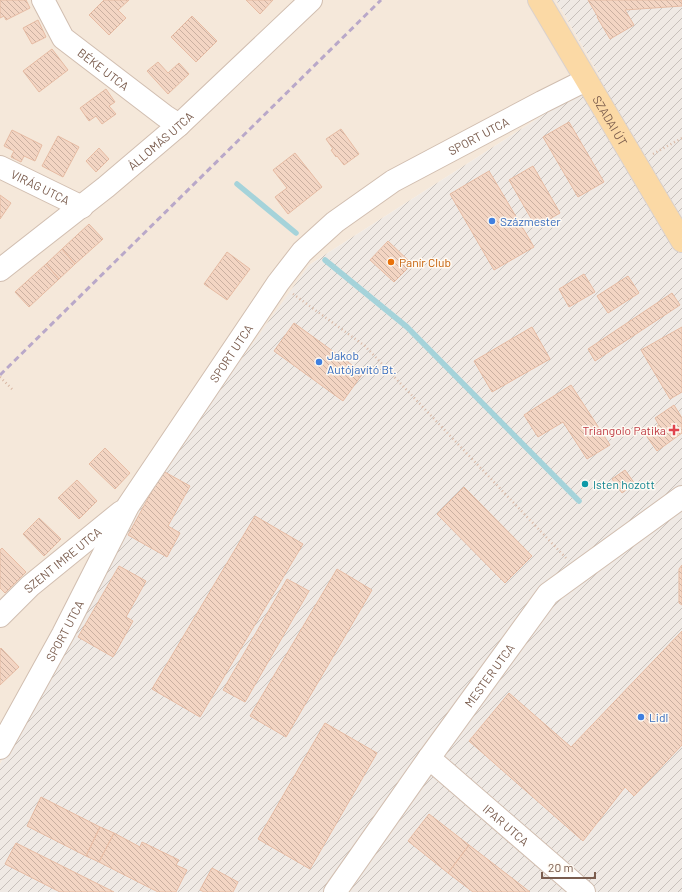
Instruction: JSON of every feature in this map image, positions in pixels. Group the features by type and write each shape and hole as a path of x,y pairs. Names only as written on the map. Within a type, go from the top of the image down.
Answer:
{"main road":[{"name":"SZADAI ÚT","path":"539,0 682,242"}],"street":[{"name":"BÉKE UTCA","path":"43,0 63,38 165,116 180,125"},
{"name":"ÁLLOMÁS UTCA","path":"0,270 82,207 180,125 311,0"},
{"name":"SPORT UTCA","path":"0,748 63,634 128,506 278,283 302,252 335,222 394,180 586,80"},
{"name":"VIRÁG UTCA","path":"0,167 82,207"},
{"name":"MESTER UTCA","path":"335,892 429,758 548,594 682,496"},
{"name":"SZENT IMRE UTCA","path":"0,616 30,586 128,506"},
{"name":"IPAR UTCA","path":"429,758 584,892"}],"path":[{"path":"648,156 682,138"},
{"path":"278,283 365,346 579,571"},
{"path":"0,377 13,390"}],"shaded area":[{"path":"0,0 556,0 601,78 309,265 91,596 0,764"},
{"path":"556,0 682,0 682,892 0,892 0,764 91,596 168,461 309,265 601,78"}],"building":[{"path":"0,0 26,0 30,8 6,20 4,16 0,18"},
{"path":"104,0 129,0 118,10 126,18 109,35 89,15"},
{"path":"246,0 273,0 260,14"},
{"path":"588,0 682,0 682,6 625,10 634,25 610,39"},
{"path":"192,16 217,41 196,62 171,37"},
{"path":"38,20 46,37 32,44 23,28"},
{"path":"52,49 68,70 39,92 23,71"},
{"path":"158,62 168,73 179,63 189,74 168,94 147,71"},
{"path":"106,89 115,102 109,106 116,114 102,124 96,116 89,121 80,108"},
{"path":"569,122 604,182 578,197 543,137"},
{"path":"341,129 359,154 344,165 331,150 333,149 326,139"},
{"path":"12,130 42,145 35,161 24,156 21,162 11,157 14,151 4,146"},
{"path":"58,136 79,147 63,177 42,166"},
{"path":"99,148 109,159 96,172 86,161"},
{"path":"295,153 322,187 288,214 275,197 287,188 273,170"},
{"path":"533,166 560,213 536,227 509,180"},
{"name":"Százmester","path":"489,171 534,247 494,270 450,194"},
{"path":"0,195 11,203 0,219"},
{"path":"89,224 103,239 75,264 62,249"},
{"name":"Panír Club","path":"388,241 412,264 394,282 370,260"},
{"path":"62,249 75,264 59,279 46,264"},
{"path":"227,252 250,269 227,300 204,284"},
{"path":"46,264 59,279 29,307 15,292"},
{"path":"584,274 595,292 569,307 559,289"},
{"path":"628,276 639,293 608,313 597,296"},
{"path":"672,293 680,305 595,361 588,349"},
{"name":"Jakob Autójavító Bt.","path":"294,323 363,373 343,401 274,351"},
{"path":"532,327 550,359 492,392 474,361"},
{"path":"682,327 682,392 670,399 641,350"},
{"path":"571,385 610,445 587,459 563,422 538,437 524,415"},
{"path":"674,405 682,418 682,433 657,451 645,434 659,425 655,418"},
{"path":"105,448 130,473 115,489 89,464"},
{"path":"625,470 635,484 622,493 612,479"},
{"path":"163,471 190,486 168,526 180,533 167,557 128,535"},
{"path":"77,480 97,501 79,519 58,498"},
{"path":"464,487 532,556 505,583 437,514"},
{"path":"255,516 303,544 200,717 152,689"},
{"path":"39,518 61,539 44,556 23,534"},
{"path":"2,548 26,572 5,593 0,588 0,550"},
{"path":"682,565 682,605 679,603 679,569"},
{"path":"119,566 146,581 126,617 133,621 113,657 78,637"},
{"path":"337,569 372,590 286,737 250,716"},
{"path":"287,579 309,591 245,702 223,690"},
{"name":"Lidl","path":"682,631 682,745 634,796 625,787 583,841 469,741 509,693 571,747"},
{"path":"1,648 19,667 0,685 0,649"},
{"path":"325,723 377,753 310,869 258,839"},
{"path":"41,797 100,827 86,856 27,826"},
{"path":"429,814 469,845 448,873 408,841"},
{"path":"100,827 114,833 99,862 86,856"},
{"path":"114,833 140,847 142,842 179,860 176,865 187,870 176,892 158,892 99,862"},
{"path":"16,843 114,892 60,892 5,864"},
{"path":"469,845 530,892 473,892 448,873"},
{"path":"212,868 238,882 233,892 204,892 200,890"}],"waterway":[{"path":"237,184 296,233"},
{"path":"325,260 407,327 579,501"}],"railway":[{"path":"0,375 381,0"}],"place":[{"name":"Százmester","path":"492,221"},
{"name":"Panír Club","path":"391,262"},
{"name":"Jakob Autójavító Bt.","path":"319,362"},
{"name":"Triangolo Patika","path":"674,430"},
{"name":"Isten hozott","path":"585,484"},
{"name":"Lidl","path":"641,717"}]}
